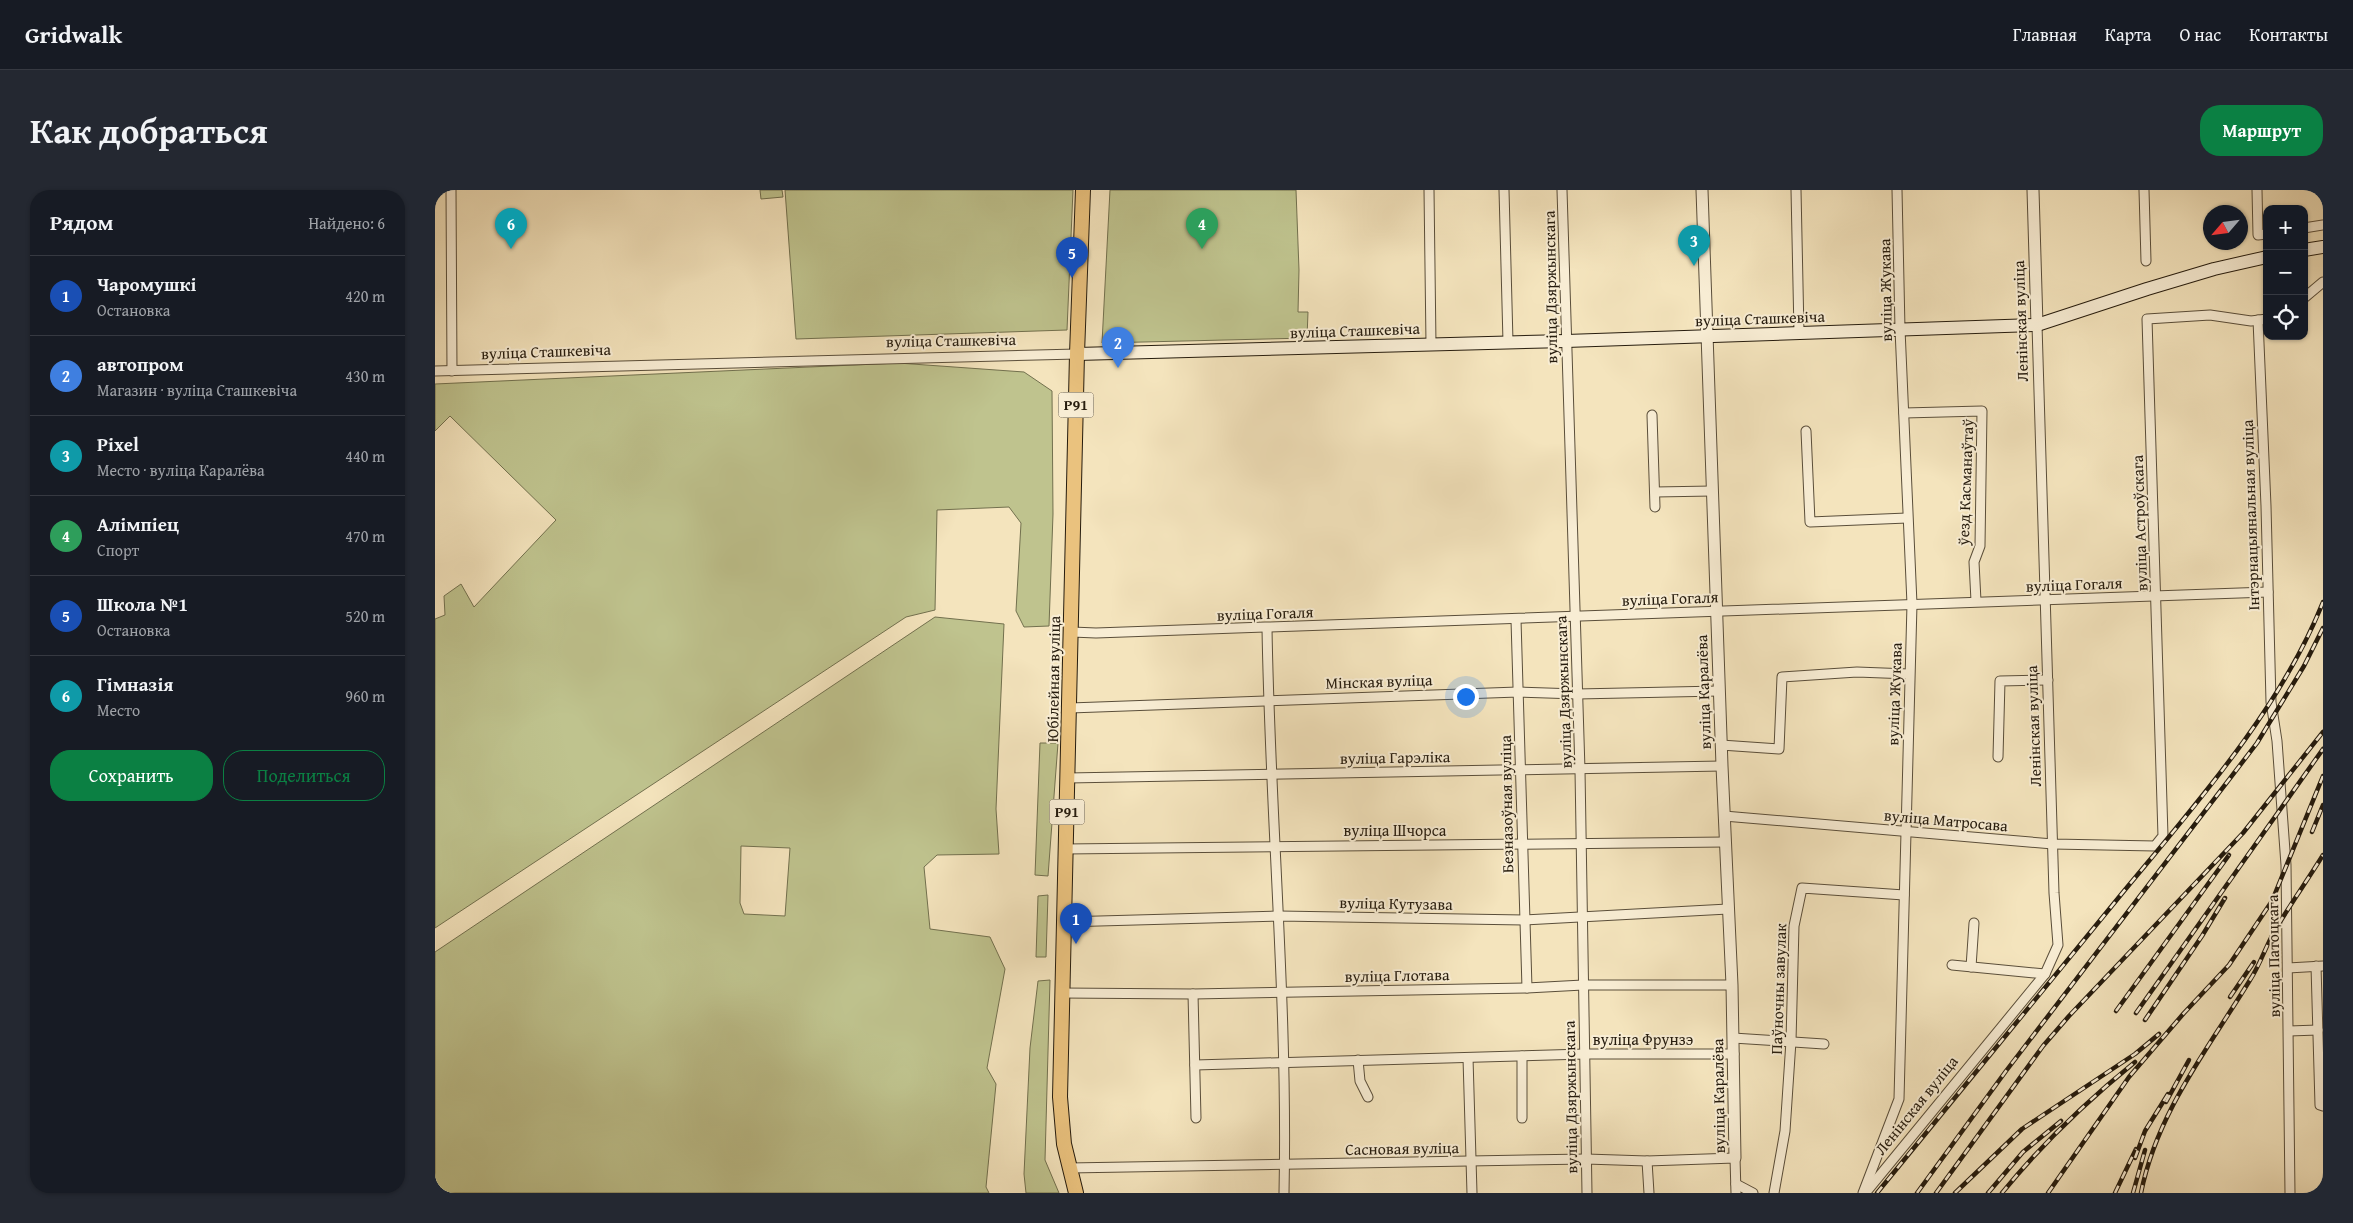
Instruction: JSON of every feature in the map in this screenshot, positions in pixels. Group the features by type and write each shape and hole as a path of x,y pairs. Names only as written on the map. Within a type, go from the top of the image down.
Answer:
{"main road":[{"name":"Юбілейная вуліца","path":"1069,1168 1060,1097 1061,993 1072,632 1077,354 1083,190"},
{"path":"2308,249 2323,247"},
{"name":"вуліца Сташкевіча","path":"1077,354 1566,341 2037,325 2157,286 2215,269 2263,258"},
{"name":"Р91","path":"1069,1168 1075,1193"}],"street":[{"path":"451,190 452,371"},
{"path":"1429,190 1431,344"},
{"path":"1503,190 1508,342"},
{"name":"вуліца Дзяржынскага","path":"1562,190 1582,843 1587,1193"},
{"name":"вуліца Каралёва","path":"1702,190 1705,336 1732,985 1736,1188"},
{"path":"1796,190 1799,332"},
{"name":"вуліца Жукава","path":"1864,1193 1899,1099 1912,604 1900,329 1897,190"},
{"name":"Ленінская вуліца","path":"1864,1193 2045,974 2058,945 2053,844 2033,190"},
{"path":"2144,190 2146,261"},
{"path":"2257,190 2258,235 2263,234"},
{"path":"2308,227 2323,225"},
{"path":"2308,295 2323,282"},
{"name":"вуліца Астроўскага","path":"2163,836 2147,319 2209,315 2262,320"},
{"name":"Інтэрнацыянальная вуліца","path":"2262,320 2268,592 2274,718"},
{"name":"вуліца Сташкевіча","path":"435,371 1077,354"},
{"name":"ўезд Касманаўтаў","path":"1904,413 1982,411 1981,546 1974,562 1976,601"},
{"path":"1652,415 1655,507"},
{"path":"1806,431 1810,522 1907,518"},
{"path":"1655,492 1712,491"},
{"name":"вуліца Гогаля","path":"1072,632 1096,633 1516,620 1976,601 2268,592"},
{"name":"Безназоўная вуліца","path":"1516,620 1527,988"},
{"path":"1267,628 1273,845 1279,916 1285,1061 1284,1193"},
{"path":"1721,745 1779,749 1782,678 1857,672 1909,674"},
{"path":"1998,757 2000,681 2048,680"},
{"name":"Мінская вуліца","path":"1070,708 1518,692 1577,694 1719,691"},
{"name":"вуліца Патоцкага","path":"2274,718 2286,865 2290,1193"},
{"name":"вуліца Гарэліка","path":"1068,778 1722,766"},
{"name":"вуліца Матросава","path":"1724,816 2053,844 2155,846 2163,836"},
{"name":"вуліца Шчорса","path":"1065,849 1273,845 1523,845 1725,842"},
{"name":"Паўночны завулак","path":"1774,1193 1785,1132 1791,1041 1794,926 1802,888 1904,895"},
{"name":"вуліца Кутузава","path":"1063,922 1279,916 1524,920 1728,909"},
{"path":"1971,967 1974,923"},
{"path":"1953,966 2045,974"},
{"path":"2288,968 2320,966 2318,1030 2320,1106 2323,1106"},
{"name":"вуліца Глотава","path":"1061,993 1193,994 1527,988 1583,984 1732,985"},
{"path":"1193,994 1196,1118"},
{"path":"2289,1031 2318,1030"},
{"path":"1733,1038 1824,1044"},
{"name":"вуліца Фрунзэ","path":"1195,1065 1585,1054 1734,1054"},
{"path":"1522,1056 1522,1118"},
{"path":"1468,1058 1472,1193"},
{"path":"1358,1060 1359,1081 1368,1097"},
{"name":"Сасновая вуліца","path":"1069,1168 1586,1158 1647,1161 1735,1158"},
{"path":"1647,1161 1649,1193"},
{"path":"1736,1188 1753,1193"}],"green space":[{"path":"760,190 782,190 783,197 761,199"},
{"path":"785,190 1073,190 1067,330 796,339"},
{"path":"1110,190 1296,190 1299,270 1298,312 1308,312 1307,338 1102,343"},
{"path":"898,363 1024,372 1052,391 1053,514 1049,626 1024,627 1016,611 1021,523 1009,507 937,510 935,610 906,617 435,928 435,619 445,615 444,596 461,584 474,607 556,520 450,416 435,431 435,384"},
{"path":"935,617 1004,624 996,809 999,854 937,855 924,867 930,929 990,937 1005,969 987,1068 996,1084 986,1187 989,1193 435,1193 435,952","holes":["741,846 790,848 785,916 744,914 740,903"]},
{"path":"1040,743 1058,743 1048,876 1035,875"},
{"path":"1048,895 1046,957 1036,957 1038,896"},
{"path":"1050,980 1045,1160 1059,1193 1026,1193 1024,1174 1030,1048 1038,981"}],"railway":[{"path":"1877,1193 2180,824 2235,754 2284,680 2323,602"},
{"path":"1917,1193 2006,1071 2257,743 2304,666 2323,628"},
{"path":"1936,1193 2043,1046 2069,1016 2243,833 2323,732"},
{"path":"2136,1013 2323,749"},
{"path":"2048,1193 2129,1077 2184,1013 2229,965 2272,901 2323,776"},
{"path":"2312,832 2323,805"},
{"path":"2116,1011 2229,855"},
{"path":"2141,1193 2149,1163 2171,1108 2201,1056 2254,974 2280,922 2323,855"},
{"path":"2145,1020 2202,936 2225,898"},
{"path":"2230,997 2254,962"},
{"path":"1955,1193 2022,1129 2135,1054 2159,1034"},
{"path":"2166,1102 2189,1060"},
{"path":"2002,1193 2065,1124 2135,1062"},
{"path":"2135,1158 2145,1131 2168,1094"},
{"path":"1988,1193 2023,1152 2061,1121"},
{"path":"2115,1193 2136,1149"},
{"path":"2133,1193 2145,1150"}],"place":[{"name":"Гімназія","path":"511,249"},
{"name":"Алімпіец","path":"1202,249"},
{"name":"Pixel","path":"1694,266"},
{"name":"Школа №1","path":"1072,278"},
{"name":"автопром","path":"1118,368"},
{"name":"Чаромушкі","path":"1076,944"}]}
